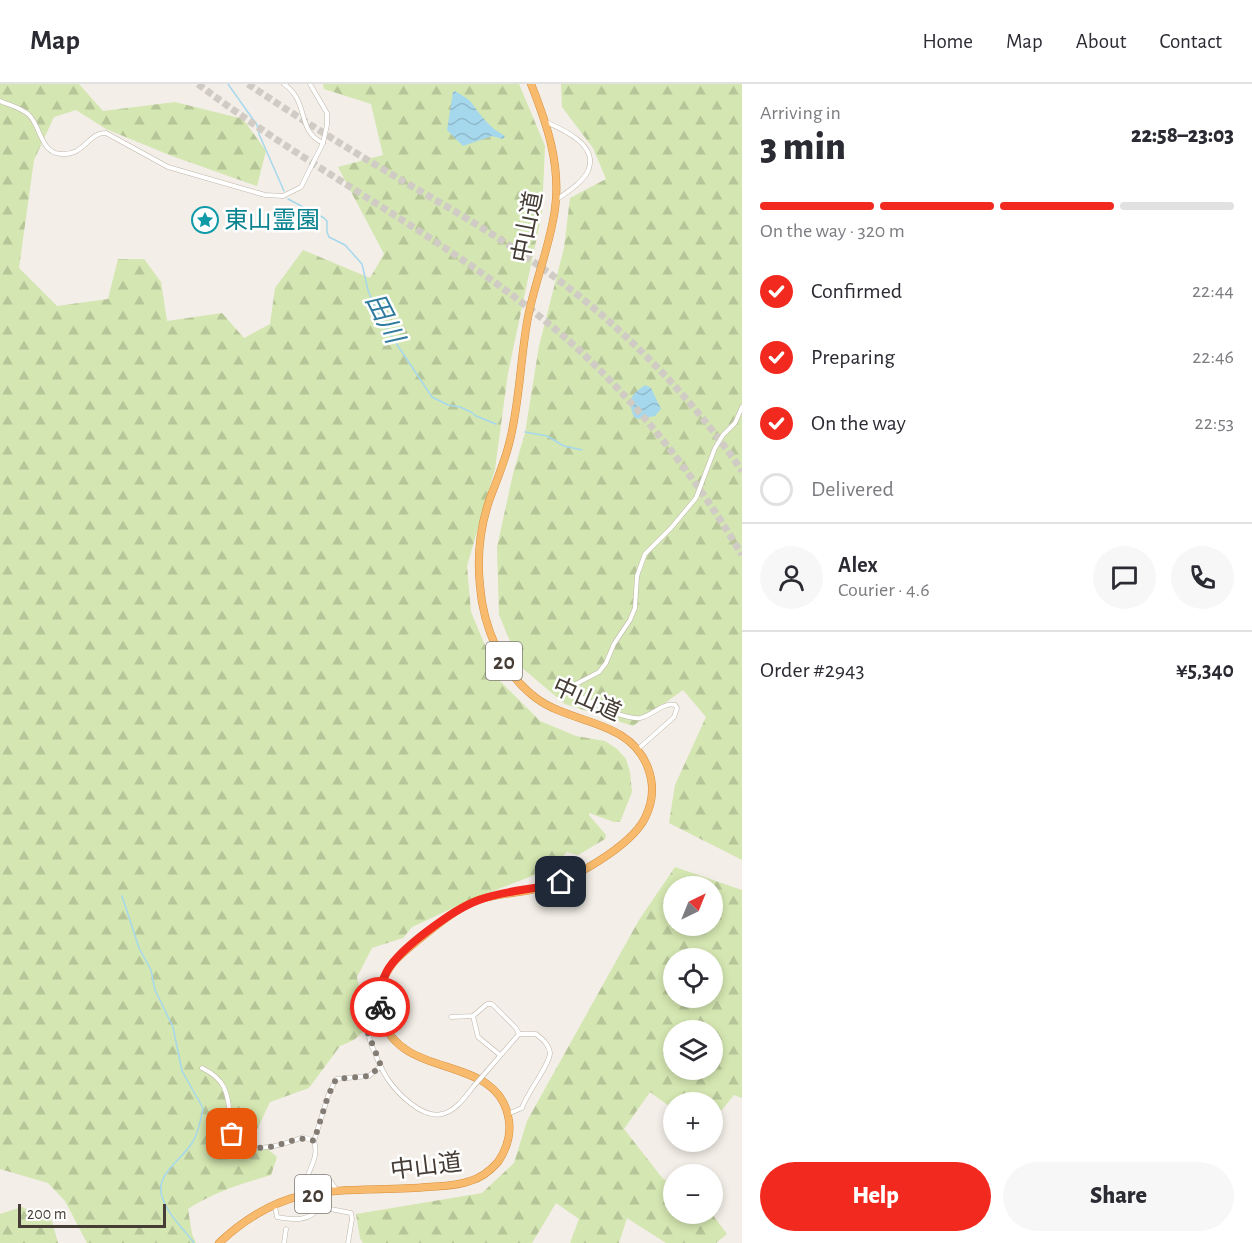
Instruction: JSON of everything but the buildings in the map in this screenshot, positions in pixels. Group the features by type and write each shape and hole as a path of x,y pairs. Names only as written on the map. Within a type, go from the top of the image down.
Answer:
{"highway":[{"name":"中山道","path":"219,1243 241,1224 282,1201 305,1195 338,1192 451,1186 473,1180 491,1169 503,1154 510,1131 508,1114 499,1096 482,1080 420,1058 405,1051 392,1039 382,1017 380,1000 388,969 402,953 468,904 481,899 561,882 620,846 634,834 644,820 652,798 651,778 638,748 614,731 555,709 527,690 514,676 499,651 486,619 480,593 478,564 481,534 512,434 527,320 556,201 554,156 531,84"}],"street":[{"path":"284,84 294,92 301,105 308,133 323,143"},
{"path":"0,101 30,116 51,151 60,154 70,153 83,148 96,135 106,133 168,167 266,195 283,196 302,187 323,143 327,113 310,84"},
{"path":"545,122 571,134 583,145 589,155 588,171 583,178 556,201"},
{"path":"638,748 674,717 677,708 675,705 666,705 641,718 633,718 587,701 570,691 576,684 599,672 606,663 614,644 636,608 637,576 642,560 696,498 715,448 723,435 735,423 742,406"},
{"path":"451,1017 473,1016 487,1004 492,1004 519,1034"},
{"path":"473,1016 478,1037 500,1055"},
{"path":"382,1017 371,1024 368,1033 381,1066 396,1089 429,1114 439,1115 457,1106 519,1034 536,1034 547,1045 550,1052 548,1060 526,1096 522,1108 508,1114"},
{"path":"338,1192 332,1182 313,1186 306,1180 315,1161 314,1141 328,1096 336,1079 369,1076 381,1066"},
{"path":"201,1068 217,1077 224,1086 229,1102 230,1129 238,1142 253,1147 271,1148 303,1137 314,1141"},
{"path":"317,1194 320,1207"},
{"path":"275,1206 277,1217 300,1220 315,1213 320,1207"},
{"path":"320,1207 351,1213 348,1243"},
{"path":"284,1243 286,1229"}],"green space":[{"path":"0,84 79,84 103,111 175,102 243,119 266,151 257,186 172,156 106,129 76,110 54,117 34,160 19,268 57,306 108,299 118,259 144,259 161,282 167,321 222,313 244,338 270,324 275,288 303,250 370,278 384,254 338,167 383,155 371,104 324,89 323,84 519,84 545,146 542,213 508,373 495,469 467,566 471,612 500,681 540,721 576,736 605,741 617,749 626,759 632,792 620,822 589,813 606,835 605,839 578,855 567,852 550,869 470,900 412,927 403,938 372,948 357,977 367,1028 354,1040 340,1046 309,1088 270,1102 245,1155 263,1145 277,1157 271,1175 218,1193 188,1209 192,1234 196,1243 87,1243 65,1201 48,1183 0,1169"},
{"path":"561,84 742,84 742,860 669,823 675,785 706,717 683,690 633,726 565,704 521,667 499,615 497,547 513,474 525,433 539,346 564,248 570,198 606,179 593,148 562,107"},
{"path":"675,867 701,876 669,876"},
{"path":"723,883 742,890 742,1098 734,1095 723,1109 723,1092 663,1092 663,1102 650,1092 624,1129 663,1179 663,1224 720,1224 727,1234 716,1243 666,1243 627,1218 619,1243 570,1243 579,1219 556,1203 532,1243 363,1243 356,1214 482,1193 514,1163 527,1121 639,920 663,885 663,936 723,936"},
{"path":"22,1207 52,1221 58,1243 0,1243 0,1214"}],"water":[{"path":"455,91 469,101 490,125 505,136 503,139 492,136 463,146 447,130"},
{"path":"645,385 651,388 661,409 655,416 638,419 634,417 630,402 633,395"}],"waterway":[{"name":"田川","path":"228,84 257,125 284,191"},
{"name":"田川","path":"288,199 324,218 327,221 329,237 345,245 362,264 375,308 432,397 496,424"},
{"name":"田川","path":"525,432 547,436 564,446 582,450"},
{"path":"122,896 139,948 151,970 155,990 173,1027 182,1071 203,1108 194,1140 170,1168 162,1181 161,1189 168,1210 194,1243"}],"tunnel":[{"path":"198,84 288,147 473,267 561,334 613,383 660,437 704,495 742,555"},
{"path":"248,84 336,141 491,234 530,259 576,294 654,364 701,416 742,471"}],"way so far":[{"path":"232,1134 238,1142 253,1147 271,1148 303,1137 314,1141 328,1096 336,1079 360,1079 369,1076 381,1066 368,1033 371,1024 382,1017 380,1007"}],"place":[{"name":"東山霊園","path":"205,220"}],"route":[{"path":"380,1007 382,983 388,969 402,953 445,919 468,904 481,899 561,882"}]}
